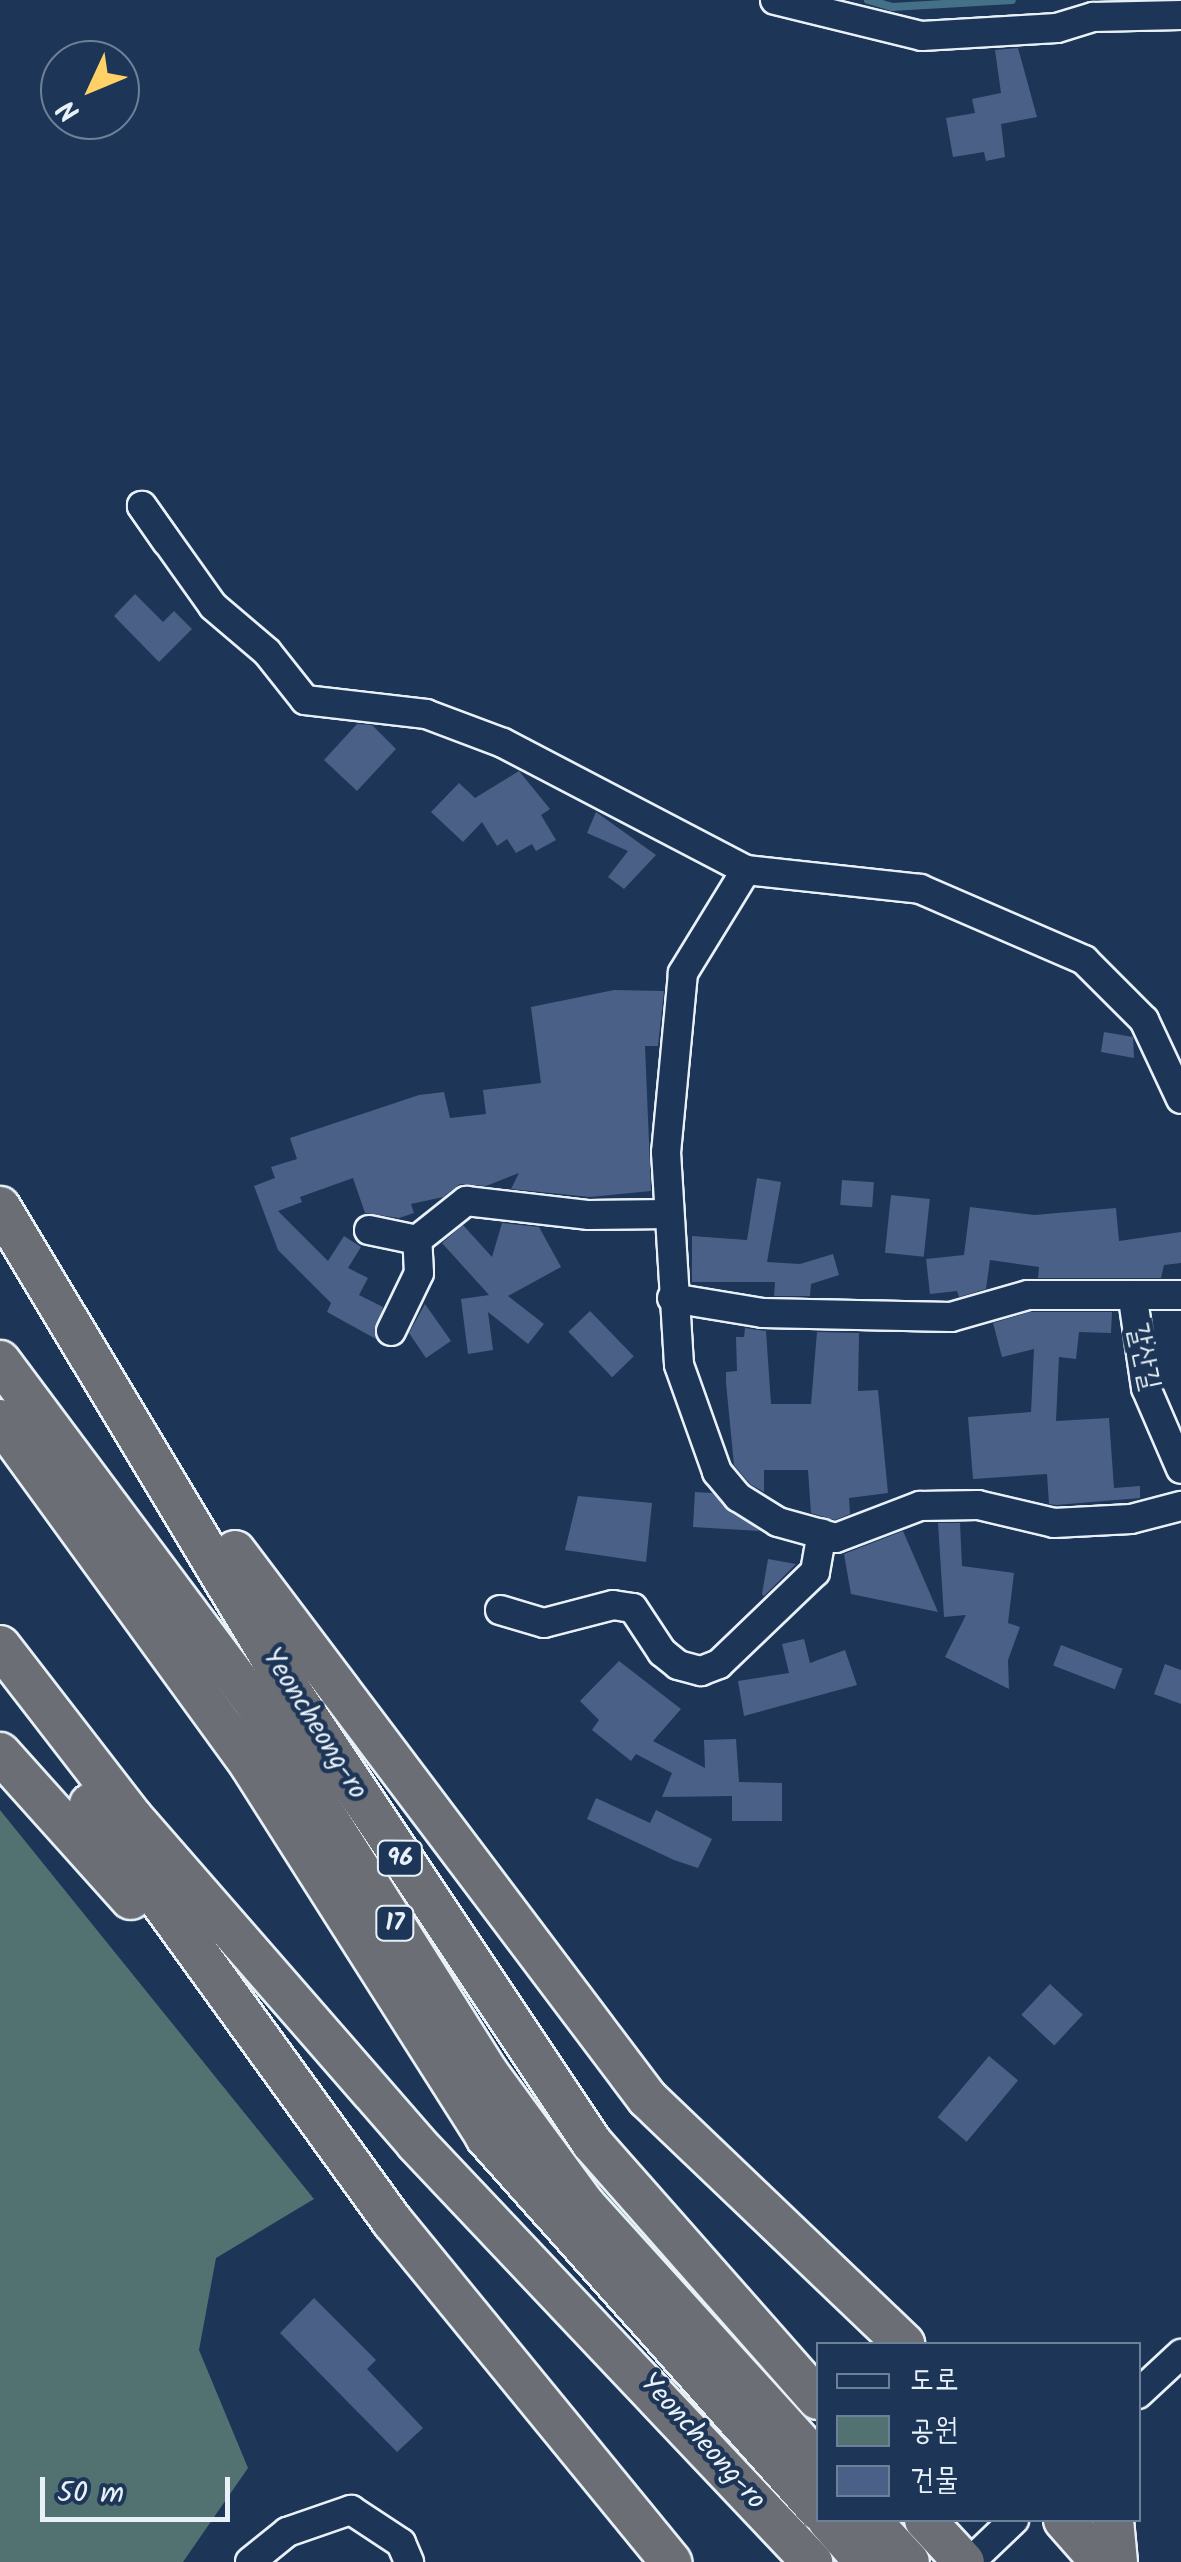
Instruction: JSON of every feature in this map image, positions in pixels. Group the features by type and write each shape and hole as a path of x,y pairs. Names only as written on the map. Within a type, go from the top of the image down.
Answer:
{"highway":[{"name":"Yeoncheong-ro","path":"0,1207 292,1694 592,2143 816,2397"},
{"path":"40,1273 318,1669 648,2098 902,2342"},
{"name":"Yeoncheong-ro","path":"0,1360 255,1703 488,2073 585,2205 816,2460"},
{"name":"Yeoncheong-ro","path":"4,1424 251,1766 486,2137 816,2507"},
{"name":"Yeoncheong-ro","path":"0,1646 132,1818 353,2072 812,2562"},
{"path":"0,1673 260,2044 392,2220 671,2562"},
{"path":"0,1753 260,2044"},
{"path":"928,2522 967,2562"},
{"path":"1066,2522 1101,2562"},
{"path":"1113,2522 1116,2562"},
{"path":"852,2535 909,2562"}],"street":[{"path":"775,0 922,36 1057,28 1093,17 1181,15"},
{"path":"168,542 142,506 212,606 267,652 305,700 426,714 502,743 746,870 920,889 1084,960 1144,1020 1181,1099"},
{"path":"746,870 683,973 666,1152 679,1365 717,1472 738,1497 778,1522 836,1538 920,1506 978,1505 1054,1522 1131,1519 1181,1506"},
{"path":"417,1240 466,1201 588,1215 668,1214"},
{"path":"369,1230 417,1240"},
{"path":"392,1331 419,1273 417,1240"},
{"path":"672,1298 762,1313 951,1317 1028,1294 1181,1296"},
{"name":"갈산길","path":"1133,1298 1146,1388 1181,1470"},
{"path":"500,1610 544,1623 614,1606 633,1608 662,1652 678,1666 701,1671 720,1664 815,1572 822,1534"},
{"path":"1141,2391 1181,2354"},
{"path":"250,2562 287,2532 351,2510 401,2543 409,2562"},
{"path":"967,2562 1012,2522"}],"green space":[{"path":"0,1810 314,2199 216,2258 199,2350 248,2468 183,2562 0,2562"}],"building":[{"path":"1018,48 1037,117 1001,124 1005,157 986,161 984,152 953,157 946,118 975,113 972,99 1001,93 995,50"},
{"path":"135,594 163,622 174,611 192,629 159,662 114,616"},
{"path":"357,724 372,725 396,749 357,791 324,760"},
{"path":"519,771 550,809 541,815 556,840 536,851 532,844 516,853 507,839 497,846 482,822 463,842 431,812 459,783 475,798"},
{"path":"596,812 656,855 624,889 608,877 628,851 587,833"},
{"path":"614,990 664,991 658,1046 645,1046 651,1191 590,1197 511,1189 519,1173 486,1186 460,1184 443,1197 411,1204 414,1213 399,1218 365,1213 353,1178 300,1197 302,1202 278,1211 328,1261 344,1236 361,1247 348,1268 368,1278 359,1295 383,1307 376,1339 327,1312 331,1303 278,1250 254,1186 275,1178 271,1167 297,1159 290,1138 419,1095 444,1092 450,1118 486,1114 483,1090 541,1083 531,1007"},
{"path":"1104,1032 1133,1037 1134,1058 1101,1052"},
{"path":"757,1178 781,1182 767,1262 800,1264 833,1254 839,1275 811,1284 810,1296 774,1296 775,1282 692,1282 692,1236 747,1240"},
{"path":"842,1180 874,1182 872,1207 840,1205"},
{"path":"891,1195 930,1199 924,1257 885,1253"},
{"path":"970,1207 1034,1215 1116,1208 1119,1241 1181,1232 1181,1263 1164,1265 1161,1278 1038,1278 1039,1267 990,1260 986,1289 959,1297 957,1291 930,1294 926,1259 964,1255"},
{"path":"502,1223 539,1227 561,1267 508,1296 544,1324 528,1344 488,1312 493,1350 468,1354 461,1299 489,1295 442,1243 463,1225 492,1257"},
{"path":"425,1304 451,1341 426,1358 409,1333"},
{"path":"590,1311 634,1356 612,1377 568,1332"},
{"path":"1030,1312 1112,1312 1111,1333 1079,1332 1076,1359 1059,1357 1056,1421 1109,1418 1114,1488 1140,1486 1140,1498 1056,1505 1049,1504 1047,1474 973,1479 968,1417 1031,1412 1034,1349 1002,1357 993,1323"},
{"path":"745,1328 766,1331 771,1404 811,1404 817,1332 859,1333 858,1391 878,1390 888,1493 849,1498 850,1514 835,1520 811,1513 808,1470 764,1470 764,1492 750,1484 734,1465 726,1383 726,1372 737,1371 736,1337 744,1337"},
{"path":"695,1492 712,1493 760,1531 693,1527"},
{"path":"578,1496 652,1503 646,1562 565,1550"},
{"path":"938,1523 960,1523 962,1566 1014,1573 1008,1623 1020,1627 1008,1660 1009,1689 945,1657 966,1615 944,1617"},
{"path":"903,1531 938,1612 851,1594 844,1554"},
{"path":"768,1559 796,1564 764,1596 762,1594"},
{"path":"804,1639 810,1663 845,1650 857,1685 744,1716 738,1681 789,1673 782,1644"},
{"path":"1061,1645 1123,1669 1115,1689 1053,1666"},
{"path":"619,1661 681,1709 653,1741 705,1768 704,1740 736,1739 739,1782 782,1783 782,1821 732,1821 732,1796 662,1797 672,1773 636,1754 631,1761 592,1730 599,1720 580,1701"},
{"path":"1165,1664 1181,1670 1181,1704 1154,1694"},
{"path":"596,1798 650,1823 656,1810 712,1839 698,1868 587,1819"},
{"path":"1050,1984 1083,2015 1054,2045 1021,2015"},
{"path":"989,2056 1018,2080 967,2142 938,2117"},
{"path":"314,2298 376,2360 367,2369 423,2428 397,2452 280,2333"}],"waterway":[{"path":"868,0 892,7 1012,0"}]}
